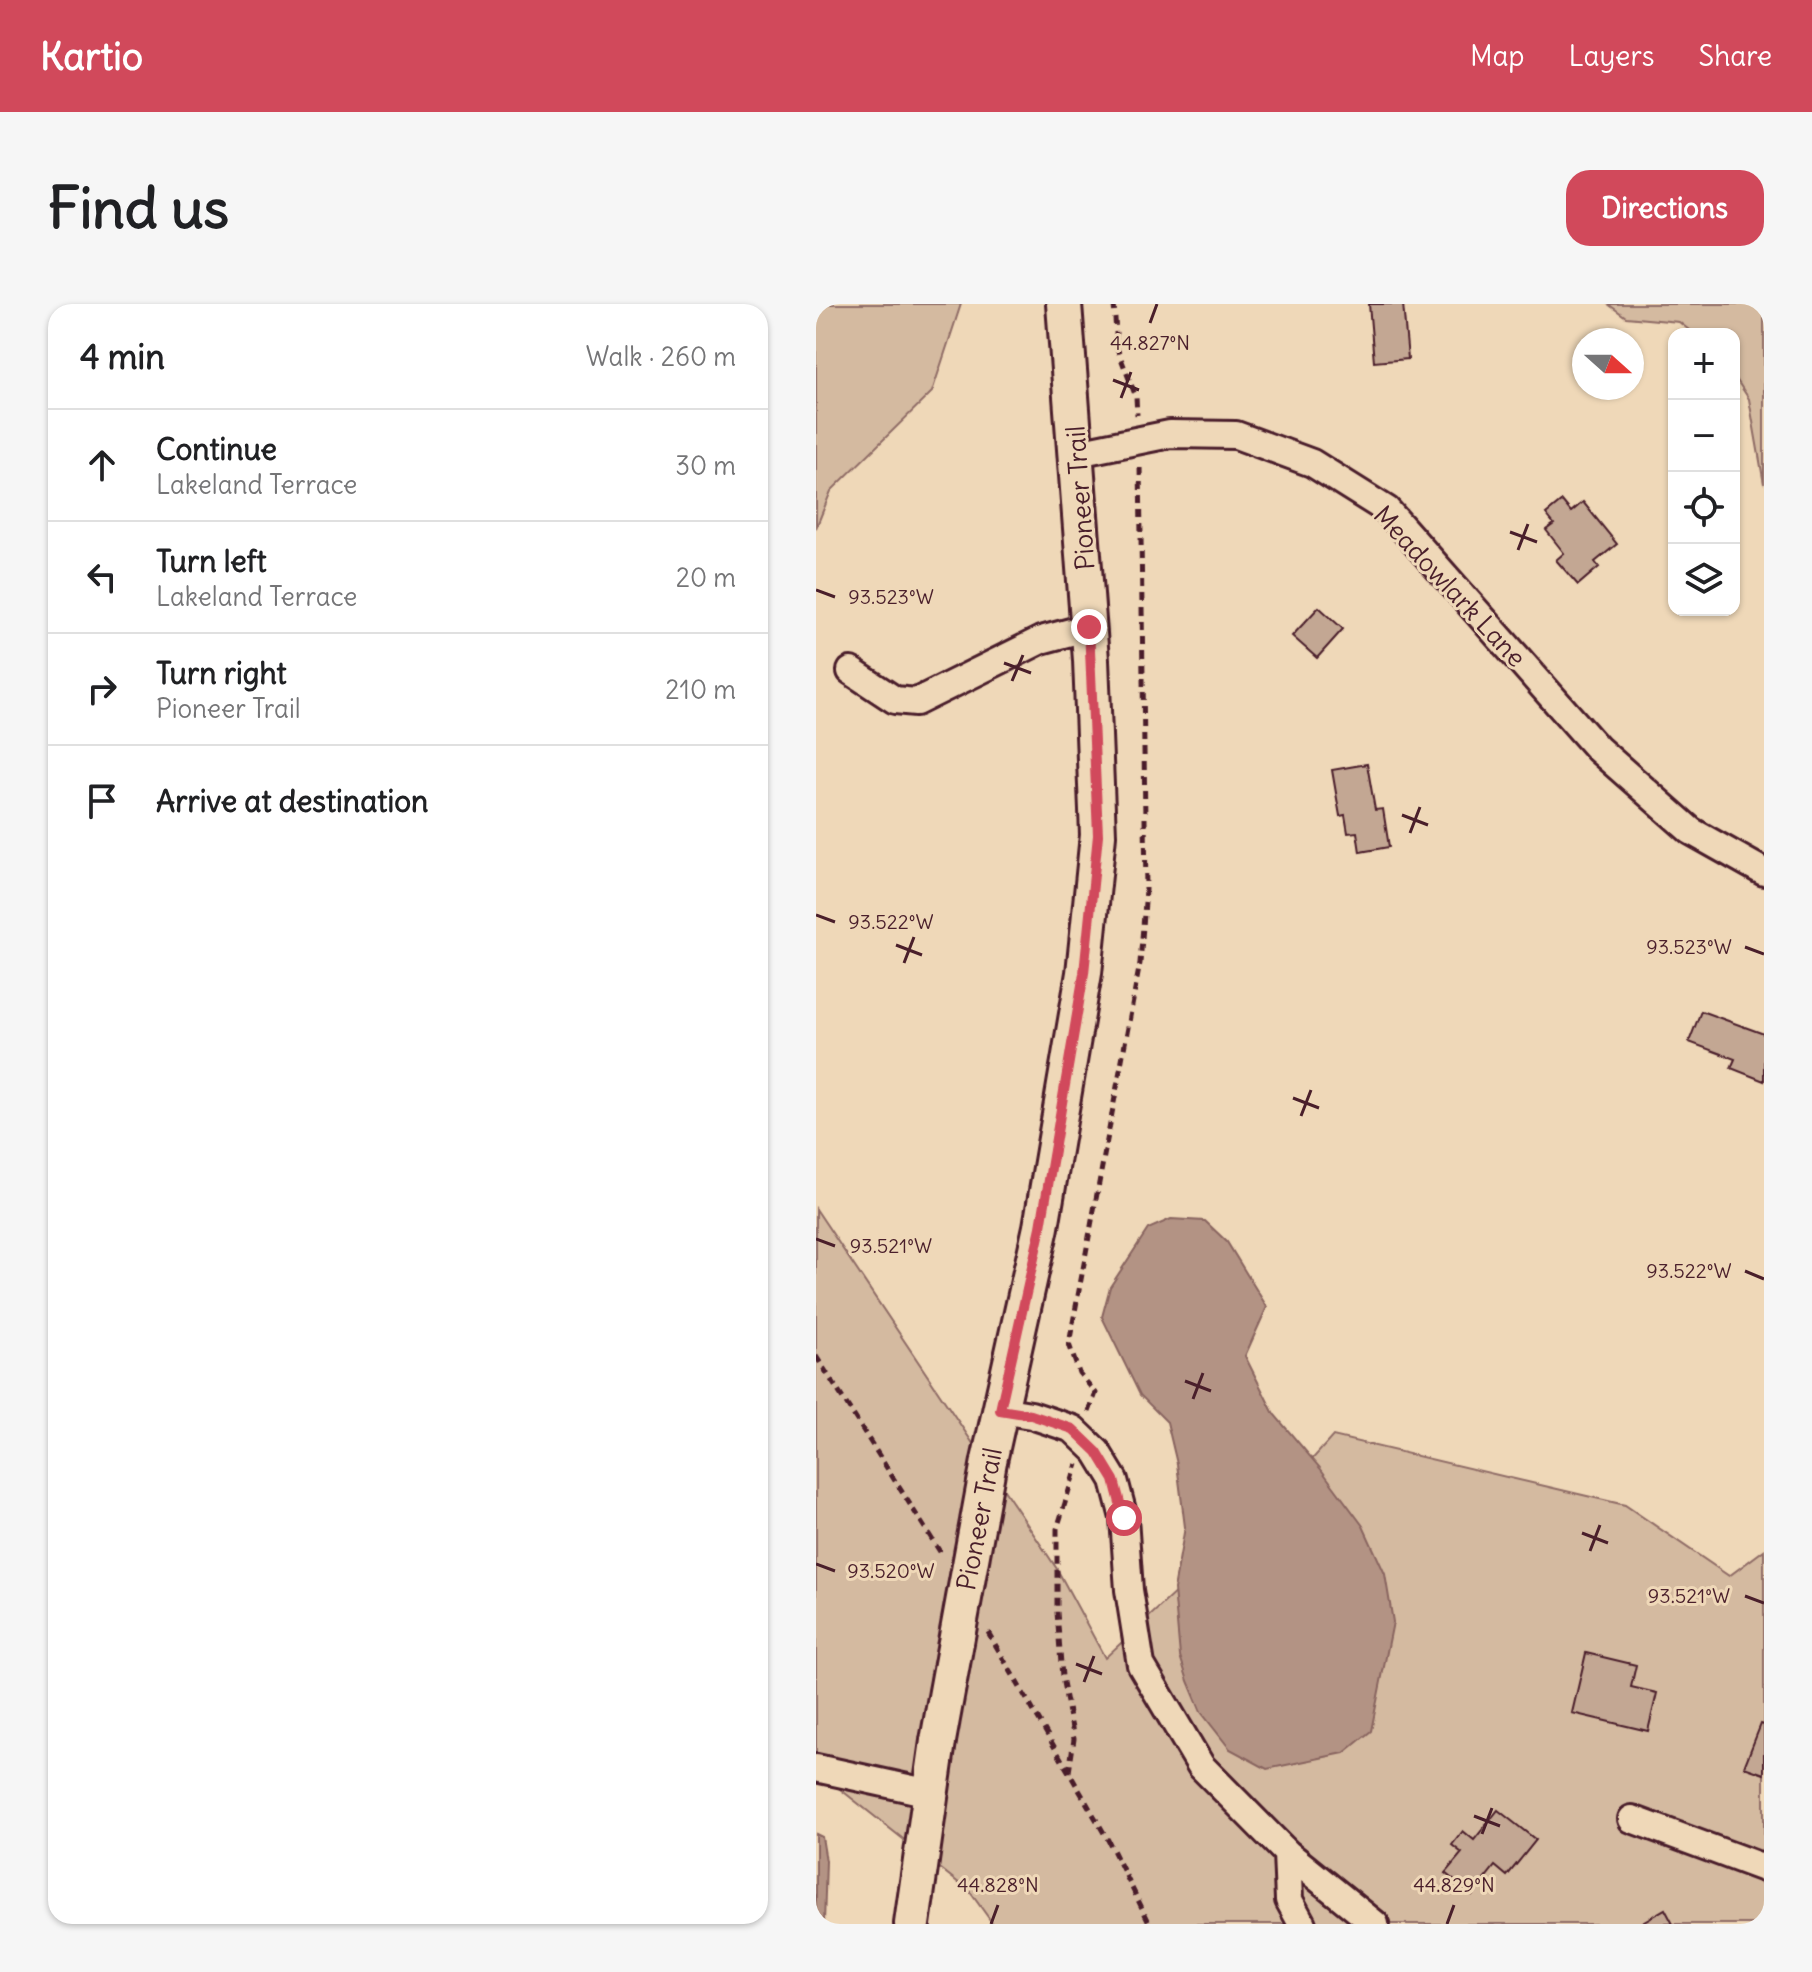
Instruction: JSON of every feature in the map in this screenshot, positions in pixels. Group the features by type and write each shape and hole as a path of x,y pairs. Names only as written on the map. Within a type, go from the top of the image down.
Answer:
{"main road":[{"name":"Pioneer Trail","path":"912,1924 938,1741 989,1461 1041,1227 1084,973 1098,835 1089,627 1064,304"}],"street":[{"name":"Meadowlark Lane","path":"1077,453 1170,434 1236,435 1312,463 1387,510 1598,749 1691,831 1764,872"},
{"path":"851,671 895,700 916,702 1041,640 1089,627"},
{"path":"1000,1410 1031,1415 1073,1429 1097,1452 1114,1480 1124,1518 1129,1590 1141,1665 1201,1766 1287,1853 1375,1924"},
{"path":"816,1768 930,1793"},
{"path":"1632,1819 1764,1868"},
{"path":"1287,1853 1289,1900 1302,1924"}],"path":[{"path":"1069,1772 1074,1739 1062,1677 1057,1529 1072,1475 1086,1442 1089,1413 1096,1393 1079,1373 1069,1344 1140,963 1146,890 1139,440 1136,397 1117,348 1114,304"}],"shaded area":[{"path":"816,304 961,304 932,392 831,491 816,528"},
{"path":"1608,304 1764,304 1764,484 1749,399 1740,385 1740,328 1686,328 1679,322 1626,317"},
{"path":"816,1209 1057,1569 1105,1658 1282,1493 1333,1436 1625,1505 1729,1576 1764,1550 1764,1924 993,1924 970,1892 816,1770"},
{"path":"1171,1219 1205,1221 1227,1242 1267,1307 1245,1356 1274,1414 1320,1468 1363,1526 1385,1574 1393,1622 1371,1731 1344,1753 1267,1769 1230,1749 1201,1712 1188,1681 1180,1656 1174,1589 1185,1527 1177,1464 1167,1422 1140,1395 1102,1317 1110,1287 1148,1229"},
{"path":"816,1834 822,1837 826,1861 824,1924 816,1924"}],"building":[{"path":"1369,304 1403,304 1408,359 1374,362"},
{"path":"1562,501 1571,512 1583,502 1617,544 1595,562 1599,567 1578,585 1556,560 1564,553 1546,530 1554,524 1546,514"},
{"path":"1319,607 1343,629 1317,658 1292,636"},
{"path":"1367,764 1375,810 1383,809 1389,847 1360,852 1357,832 1348,833 1345,815 1340,816 1332,770"},
{"path":"1701,1011 1764,1034 1764,1081 1731,1068 1735,1059 1689,1042"},
{"path":"1586,1653 1636,1665 1631,1687 1657,1693 1648,1731 1572,1713"},
{"path":"1761,1724 1764,1725 1764,1774 1744,1767"},
{"path":"1498,1810 1536,1840 1507,1876 1495,1866 1472,1895 1445,1873 1462,1853 1452,1845 1463,1831 1474,1840"},
{"path":"1665,1909 1673,1924 1639,1924"}],"route":[{"path":"1089,627 1098,835 1084,973 1041,1227 1000,1410 1031,1415 1073,1429 1097,1452 1114,1480 1124,1518"}]}
